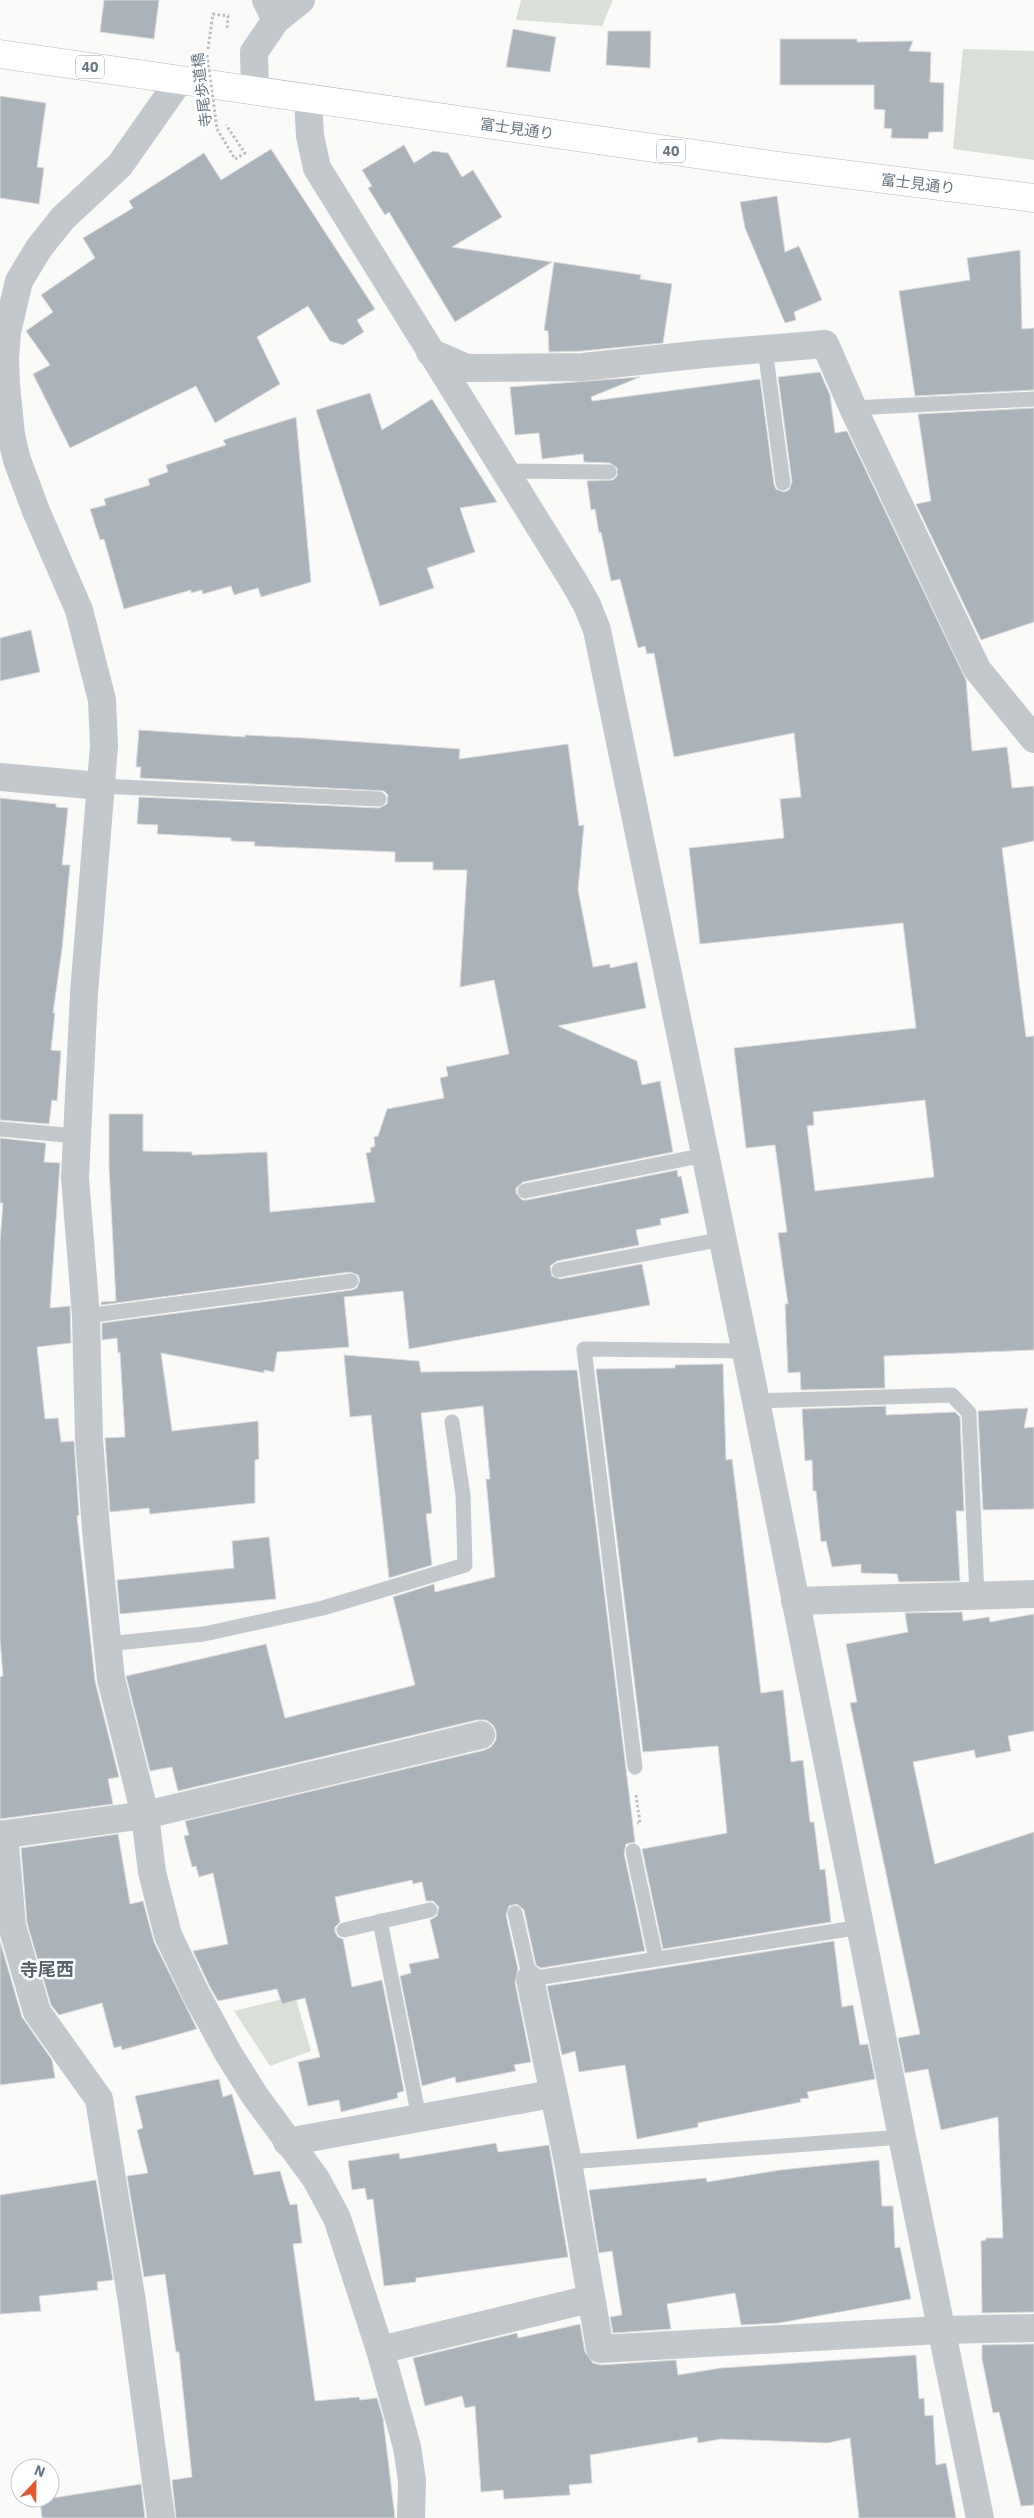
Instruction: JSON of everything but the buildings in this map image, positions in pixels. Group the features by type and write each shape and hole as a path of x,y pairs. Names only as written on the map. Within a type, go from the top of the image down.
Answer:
{"main road":[{"name":"富士見通り","path":"0,54 772,165 1034,198"}],"street":[{"path":"255,91 254,52 271,10 301,0"},
{"path":"179,80 120,165 63,218 39,248 20,281 7,332 6,385 17,460 36,512 79,610 102,700 104,746 76,1136 75,1178 86,1316 89,1439 107,1644 111,1679 145,1815 152,1872 168,1934 196,1994 254,2096 316,2179 336,2218 380,2350 407,2447 412,2481 411,2518"},
{"path":"308,99 310,136 317,168 578,589 597,630 756,1401 940,2330 980,2518"},
{"path":"430,352 467,368 583,367 825,344 852,408 977,669 1034,738"},
{"path":"0,777 100,786"},
{"path":"795,1601 1034,1594"},
{"path":"161,2518 132,2302 98,2099 37,2012 12,1926 2,1835 145,1815 481,1735"},
{"path":"530,1979 552,2094 568,2162 600,2349 940,2330 1034,2328"},
{"path":"287,2142 552,2094"},
{"path":"380,2350 590,2299"}],"lane":[{"path":"765,349 783,483"},
{"path":"852,408 1034,399"},
{"path":"504,471 609,472"},
{"path":"100,786 379,799"},
{"path":"0,1129 76,1136"},
{"path":"525,1191 705,1155"},
{"path":"558,1270 723,1239"},
{"path":"86,1316 351,1281"},
{"path":"634,1766 584,1349 745,1351"},
{"path":"756,1401 952,1395 970,1413 977,1596"},
{"path":"107,1644 204,1634 324,1608 465,1564 463,1495 452,1422"},
{"path":"633,1851 656,1960"},
{"path":"344,1930 430,1910"},
{"path":"515,1913 530,1979 861,1927"},
{"path":"380,1921 419,2118"},
{"path":"568,2162 902,2137"}],"path":[{"name":"寺尾歩道橋","path":"226,36 228,16 213,14 207,55 216,129 235,159 244,153 226,125"},
{"path":"633,1851 628,1826 640,1823 634,1766"}],"shaded area":[{"path":"521,0 613,0 602,26 516,20"},
{"path":"963,49 1034,51 1034,160 953,149"},
{"path":"295,1996 311,2051 270,2066 234,2011"}],"district":[{"name":"寺尾西","path":"47,1970"}]}
